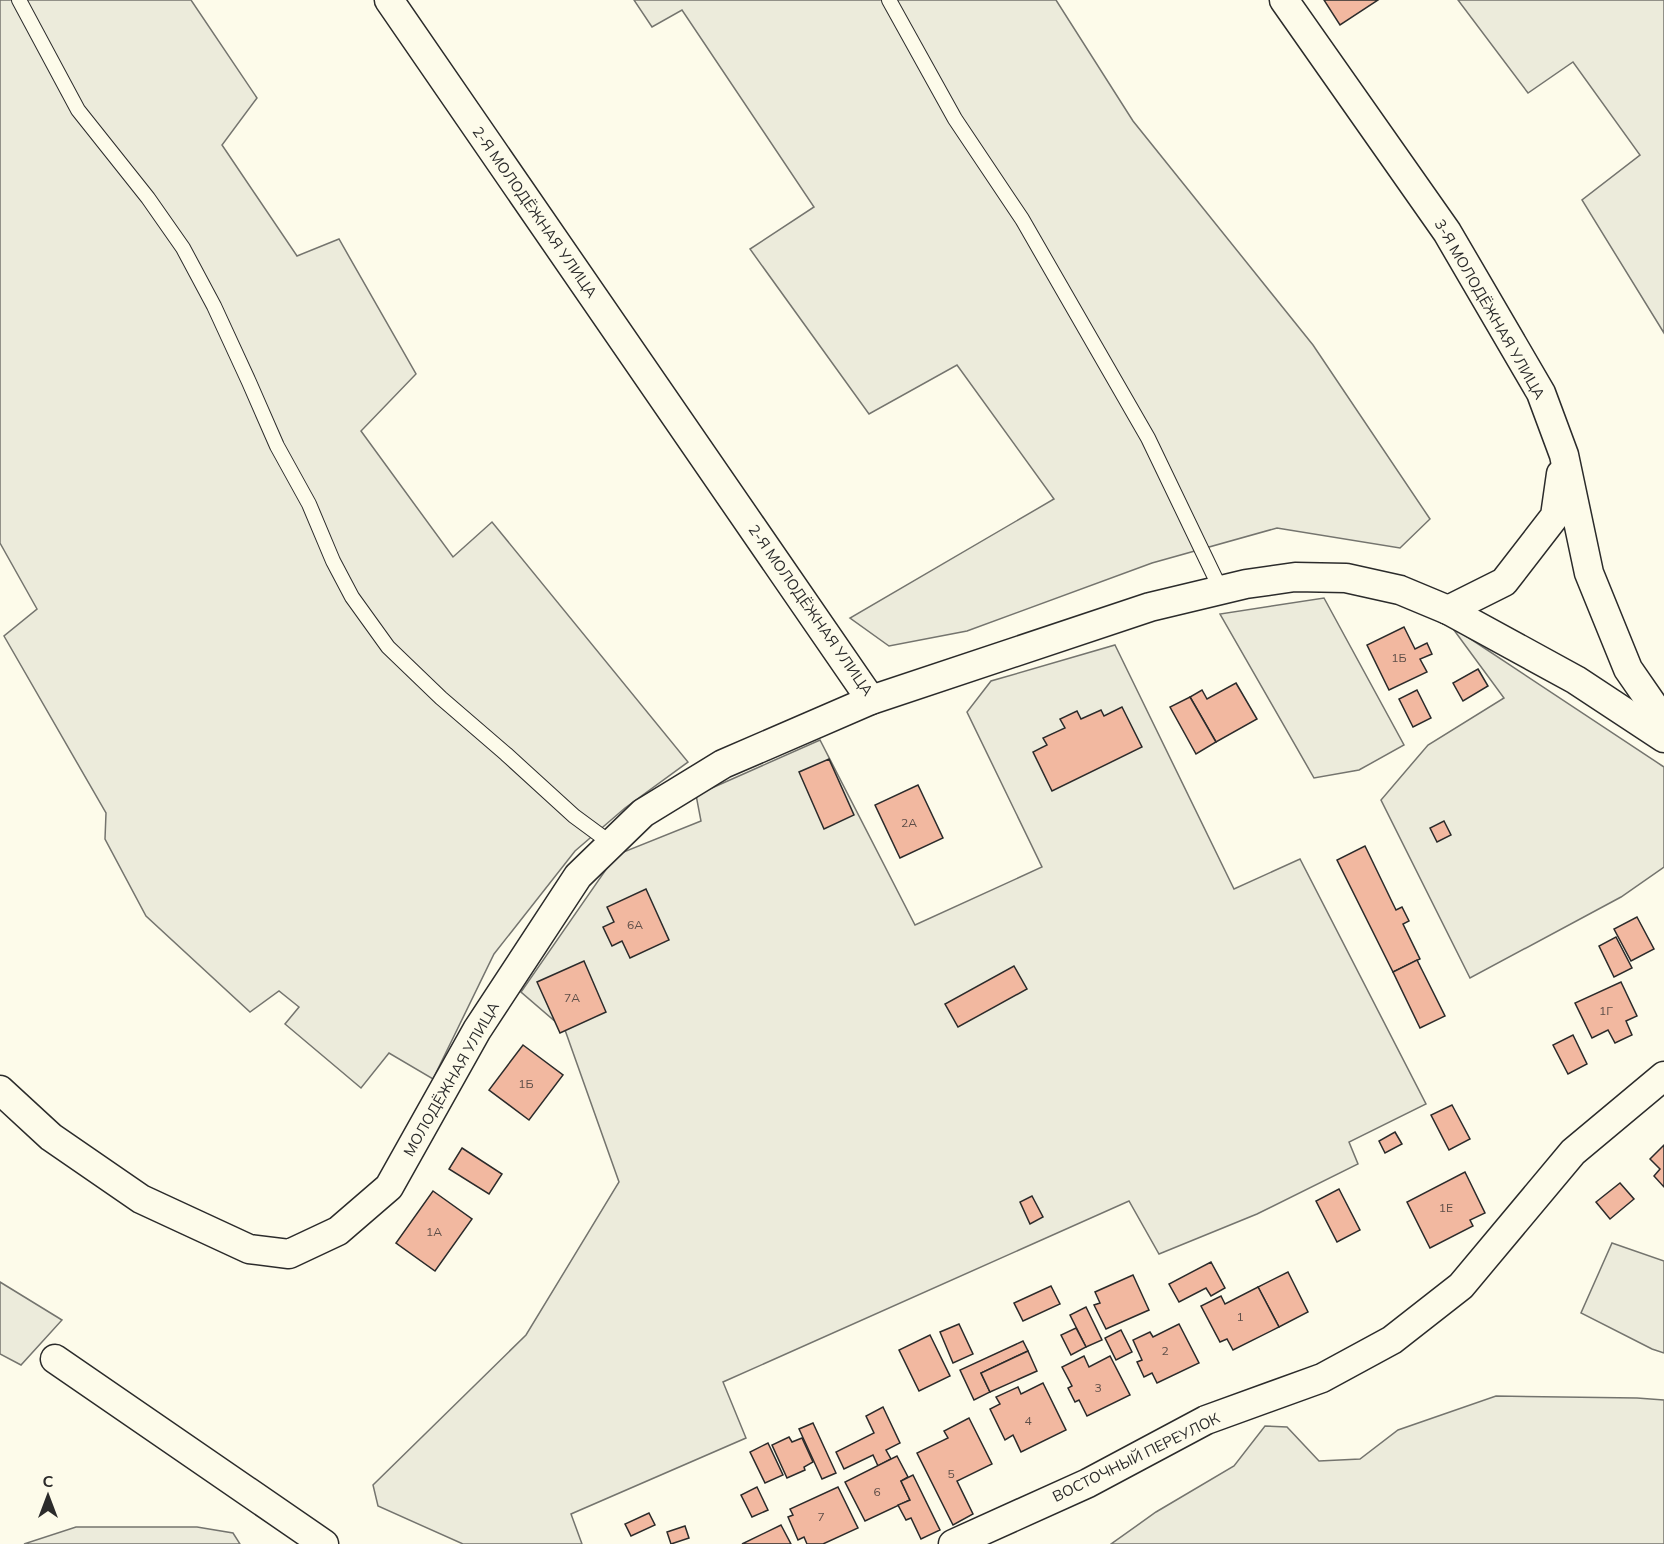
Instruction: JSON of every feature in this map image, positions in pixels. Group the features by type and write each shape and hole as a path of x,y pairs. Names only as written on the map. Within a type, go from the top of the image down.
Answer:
{"street":[{"name":"2-Я МОЛОДЁЖНАЯ УЛИЦА","path":"389,0 871,700 1150,607 1246,584 1295,577 1346,578 1400,590 1448,610 1576,680 1664,738"},
{"name":"3-Я МОЛОДЁЖНАЯ УЛИЦА","path":"1284,0 1447,232 1541,393 1564,455 1555,516 1504,582 1448,610"},
{"path":"1564,455 1589,573 1628,669 1664,721"},
{"name":"МОЛОДЁЖНАЯ УЛИЦА","path":"0,1090 51,1137 141,1199 249,1249 288,1254 338,1231 389,1187 477,1030 578,876 644,813 723,764 871,700"},
{"name":"ВОСТОЧНЫЙ ПЕРЕУЛОК","path":"953,1544 1088,1483 1206,1420 1322,1378 1392,1340 1461,1286 1573,1152 1664,1076"},
{"path":"55,1359 324,1544"}],"lane":[{"path":"19,0 78,110 148,198 183,248 214,306 277,446 309,504 333,561 352,597 388,647 441,698 507,754 574,816 612,844"},
{"path":"889,0 955,119 1023,219 1148,438 1221,590"}],"shaded area":[{"path":"0,0 191,0 257,98 222,145 297,256 339,239 416,374 361,431 453,557 492,522 688,762 625,808 575,851 494,954 433,1079 389,1053 361,1088 285,1024 299,1007 279,991 250,1012 146,916 105,839 106,813 4,636 37,609 0,543"},
{"path":"634,0 1056,0 1133,121 1313,345 1430,519 1400,548 1277,528 1152,563 967,631 889,646 850,618 1054,499 957,365 869,414 750,249 814,207 682,10 652,27"},
{"path":"1458,0 1664,0 1664,333 1582,200 1640,155 1573,62 1528,93"},
{"path":"1324,598 1404,745 1359,770 1314,778 1220,614"},
{"path":"1451,626 1664,767 1664,867 1621,897 1470,978 1381,800 1428,745 1504,698"},
{"path":"1115,645 1234,889 1300,859 1426,1104 1349,1142 1358,1164 1257,1214 1159,1254 1129,1201 723,1382 746,1438 571,1514 582,1544 463,1544 378,1506 373,1485 526,1335 619,1182 565,1030 521,992 616,855 701,821 696,795 820,740 915,925 1042,867 967,712 991,681"},
{"path":"1612,1243 1664,1261 1664,1353 1581,1313"},
{"path":"0,1282 62,1320 21,1365 0,1354"},
{"path":"1496,1396 1664,1400 1664,1544 1111,1544 1156,1512 1234,1466 1265,1426 1287,1427 1319,1461 1360,1459 1398,1430"},
{"path":"76,1527 197,1527 233,1533 240,1544 24,1544"}],"building":[{"path":"1324,0 1378,0 1340,25"},
{"path":"1404,627 1415,649 1427,643 1432,654 1420,659 1427,672 1389,690 1367,645"},
{"path":"1478,669 1488,686 1463,701 1453,683"},
{"path":"1236,683 1257,719 1216,742 1190,697 1202,690 1207,699"},
{"path":"1417,690 1431,718 1413,727 1399,699"},
{"path":"1190,697 1216,742 1196,754 1170,707"},
{"path":"1122,707 1142,747 1052,791 1033,752 1047,745 1043,738 1065,728 1060,719 1077,711 1081,719 1101,710 1104,716"},
{"path":"829,759 854,815 824,829 799,772"},
{"path":"918,785 943,838 900,858 875,805"},
{"path":"1444,821 1451,835 1437,842 1430,828"},
{"path":"1365,846 1396,910 1402,907 1409,921 1403,924 1420,959 1393,972 1337,860"},
{"path":"646,889 669,940 630,958 622,941 612,946 603,927 614,922 607,907"},
{"path":"1637,917 1654,949 1631,961 1614,929"},
{"path":"1616,937 1632,968 1614,977 1599,946"},
{"path":"1417,960 1445,1016 1420,1028 1393,972"},
{"path":"584,961 606,1012 560,1033 537,982"},
{"path":"1014,966 1027,989 958,1027 945,1004"},
{"path":"1621,982 1637,1016 1626,1021 1632,1035 1615,1043 1608,1030 1592,1038 1575,1003"},
{"path":"1573,1035 1587,1064 1568,1074 1553,1045"},
{"path":"523,1045 563,1075 529,1120 489,1090"},
{"path":"1452,1105 1470,1139 1449,1150 1431,1115"},
{"path":"1395,1132 1402,1144 1385,1153 1379,1141"},
{"path":"1664,1145 1664,1187 1654,1176 1660,1169 1650,1159"},
{"path":"462,1148 502,1174 489,1194 449,1169"},
{"path":"1465,1172 1485,1213 1470,1220 1473,1226 1430,1248 1407,1202"},
{"path":"1620,1183 1634,1199 1610,1219 1596,1202"},
{"path":"1339,1189 1360,1230 1337,1242 1316,1201"},
{"path":"433,1191 472,1219 435,1271 396,1243"},
{"path":"1032,1196 1043,1217 1030,1224 1020,1202"},
{"path":"1211,1262 1225,1288 1211,1296 1206,1288 1179,1302 1169,1284"},
{"path":"1288,1272 1308,1312 1279,1327 1258,1287"},
{"path":"1133,1275 1149,1310 1106,1329 1094,1305 1100,1303 1095,1292"},
{"path":"1051,1286 1060,1304 1023,1321 1014,1303"},
{"path":"1258,1287 1279,1327 1233,1350 1227,1339 1220,1342 1201,1306 1221,1296 1225,1304"},
{"path":"1086,1307 1102,1340 1086,1347 1070,1315"},
{"path":"959,1324 973,1354 953,1363 940,1332"},
{"path":"1179,1324 1199,1363 1157,1383 1152,1373 1144,1377 1137,1362 1142,1360 1133,1340 1150,1332 1153,1337"},
{"path":"1076,1328 1086,1347 1071,1355 1061,1335"},
{"path":"1121,1330 1132,1352 1116,1360 1105,1338"},
{"path":"930,1335 950,1376 919,1391 899,1350"},
{"path":"1023,1341 1028,1351 981,1373 990,1392 974,1400 960,1370"},
{"path":"1028,1351 1037,1371 990,1392 981,1373"},
{"path":"1084,1356 1089,1367 1110,1356 1130,1395 1087,1416 1079,1400 1075,1402 1068,1388 1072,1386 1062,1367"},
{"path":"1043,1383 1066,1430 1021,1452 1013,1435 1005,1440 990,1409 1000,1404 996,1397 1018,1387 1021,1394"},
{"path":"883,1407 900,1443 886,1450 891,1459 878,1466 873,1455 844,1469 836,1452 874,1433 866,1416"},
{"path":"969,1418 992,1464 957,1481 973,1514 953,1525 917,1453 948,1438 944,1431"},
{"path":"813,1423 836,1473 822,1479 799,1429"},
{"path":"789,1437 792,1442 802,1438 813,1462 804,1467 805,1470 787,1478 772,1445"},
{"path":"768,1443 783,1475 765,1483 750,1452"},
{"path":"897,1456 908,1477 901,1481 910,1500 865,1521 845,1482"},
{"path":"913,1475 940,1530 921,1539 911,1518 906,1520 898,1505 910,1500 901,1481"},
{"path":"757,1487 768,1510 752,1517 741,1495"},
{"path":"838,1487 858,1528 823,1544 807,1544 804,1537 798,1540 788,1517 793,1515 790,1509"},
{"path":"649,1513 655,1525 631,1536 625,1524"},
{"path":"781,1525 791,1544 742,1544"},
{"path":"685,1526 689,1538 671,1544 667,1532"}]}
